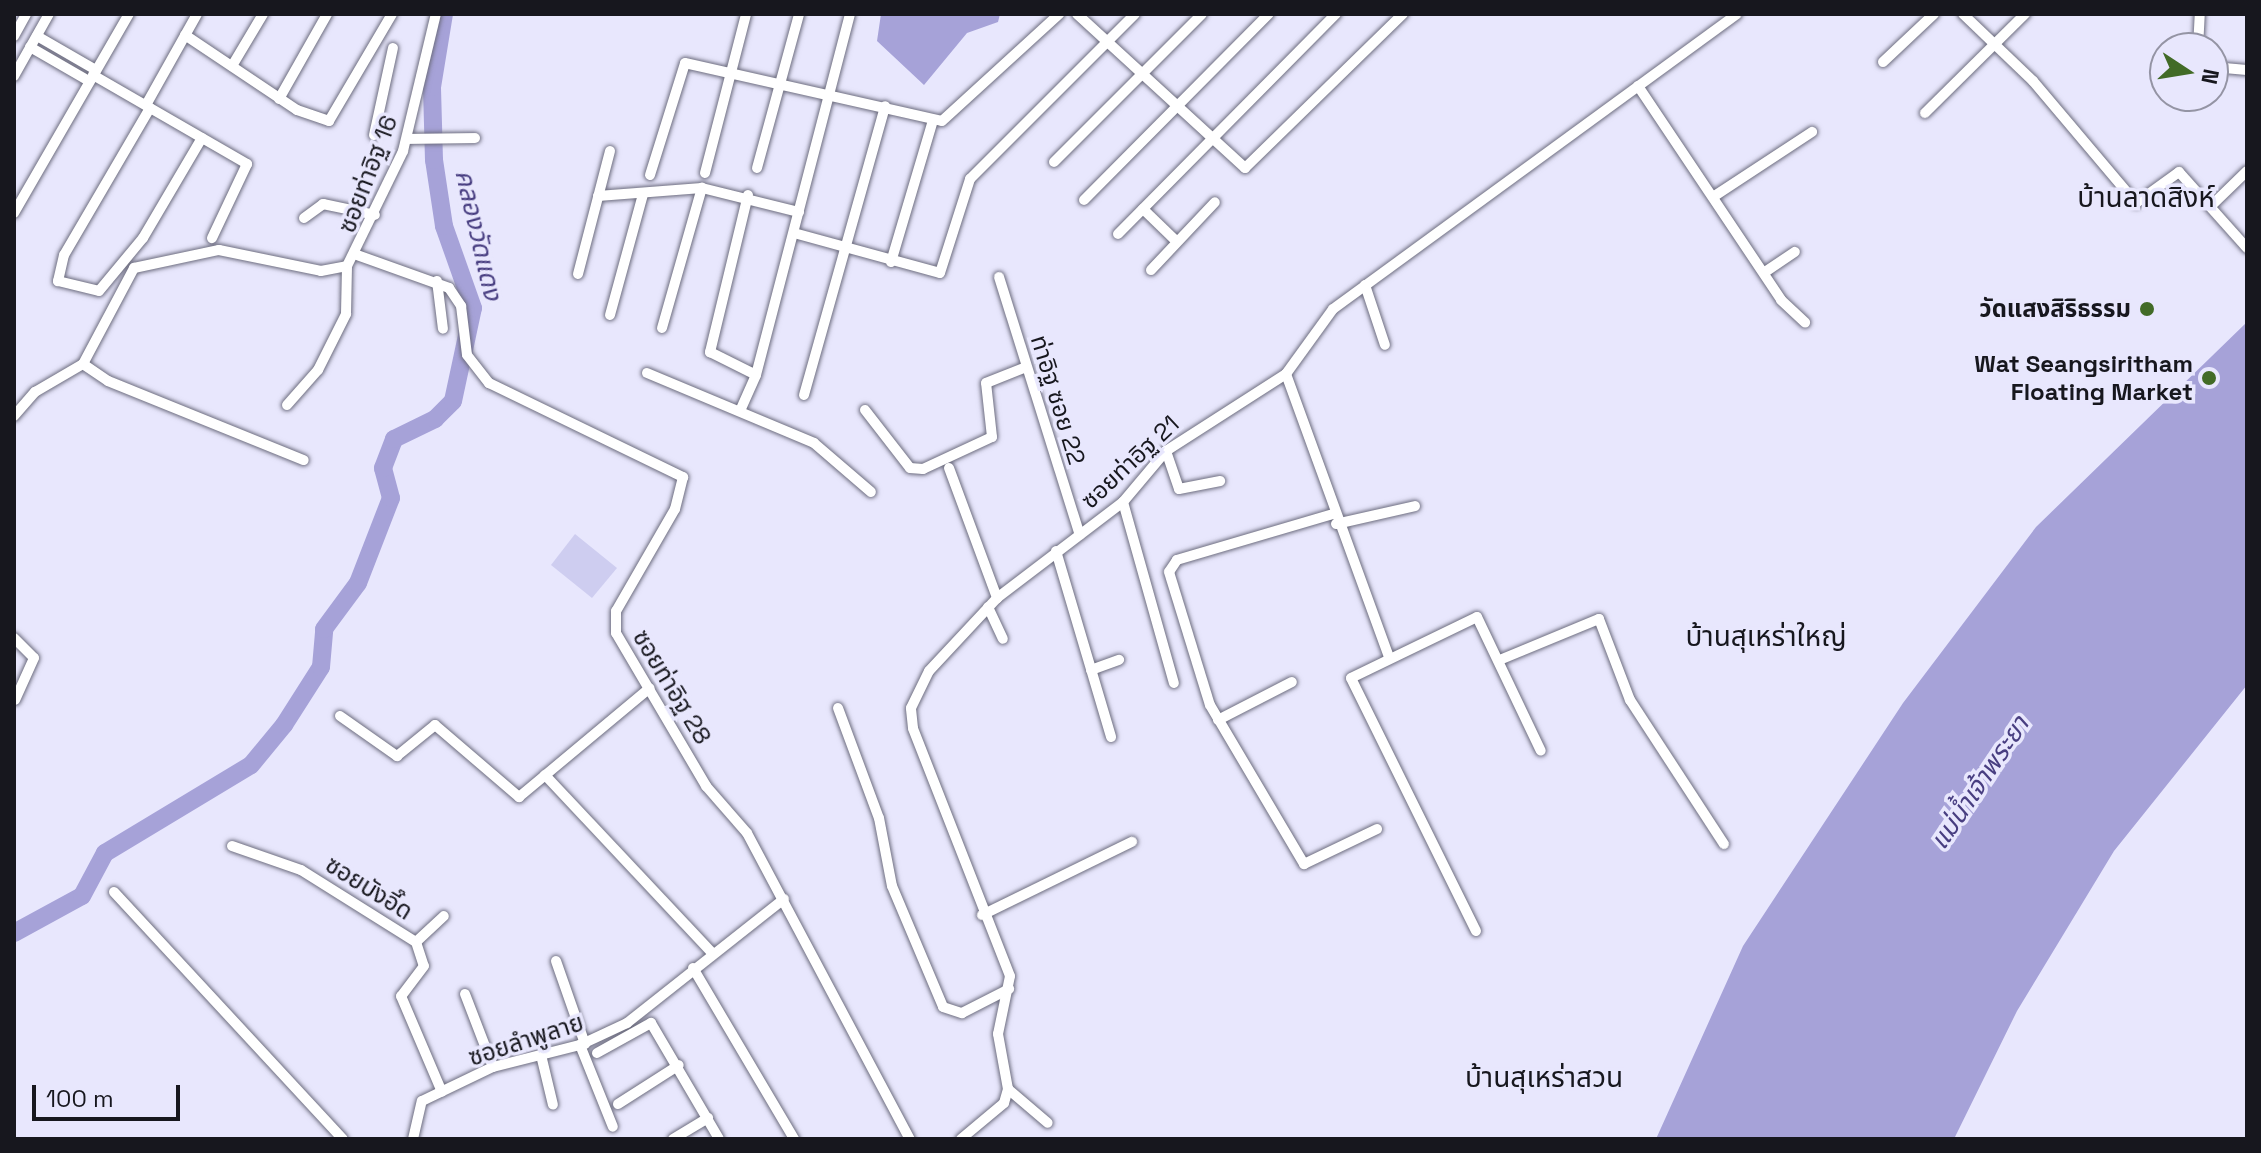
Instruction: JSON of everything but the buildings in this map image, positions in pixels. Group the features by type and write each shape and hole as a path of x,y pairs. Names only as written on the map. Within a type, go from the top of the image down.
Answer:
{"street":[{"path":"26,14 15,33 247,164 212,238"},
{"path":"14,76 49,14"},
{"path":"14,213 129,14"},
{"path":"197,14 56,278 80,291 99,291 143,238 202,138"},
{"path":"232,66 263,14"},
{"path":"279,99 327,14"},
{"path":"185,35 279,99 315,119 333,118 392,14"},
{"name":"ซอยท่าอิฐ 16","path":"83,364 134,268 219,250 321,271 347,266 357,255 407,139 436,14"},
{"path":"705,173 746,14"},
{"path":"757,168 799,14"},
{"path":"740,411 756,375 850,14"},
{"path":"650,175 680,67 692,63 829,96 885,106 933,120 954,118 1059,14"},
{"path":"1077,14 1237,167 1252,164 1403,14"},
{"path":"794,233 940,273 970,179 1135,14"},
{"path":"1054,162 1202,14"},
{"path":"1084,200 1269,14"},
{"path":"1118,234 1336,14"},
{"name":"ซอยท่าอิฐ 21","path":"1009,989 911,708 929,671 997,598 1123,502 1166,451 1286,374 1333,309 1737,14"},
{"path":"1883,62 1934,14"},
{"path":"1963,14 1996,44 2136,203 2179,172 2247,248"},
{"path":"1925,113 2025,14"},
{"path":"374,135 393,48"},
{"path":"366,60 388,66"},
{"path":"1638,86 1716,195 1765,272 1805,322"},
{"path":"804,395 885,106"},
{"path":"891,262 933,120"},
{"path":"1716,195 1812,132"},
{"path":"407,139 448,143 475,138"},
{"path":"578,274 610,151"},
{"path":"2211,206 2247,171"},
{"path":"598,196 702,188 748,195 799,212"},
{"path":"662,328 702,188"},
{"path":"610,315 643,194"},
{"path":"748,195 710,352 756,375"},
{"path":"1151,270 1215,202"},
{"path":"304,218 323,204 375,215"},
{"path":"1143,209 1177,242"},
{"path":"1765,272 1795,252"},
{"path":"357,255 437,281 443,329"},
{"path":"287,405 318,370 346,314 347,266"},
{"name":"ท่าอิฐ ซอย 22","path":"999,277 1080,535"},
{"name":"ซอยท่าอิฐ 28","path":"437,281 459,300 463,346 473,365 499,388 683,477 675,509 614,618 650,688 784,899 910,1139"},
{"path":"1365,285 1385,345"},
{"path":"14,416 35,392 83,364 108,381 304,460"},
{"path":"865,410 910,468 923,469 992,437 986,383 1026,367"},
{"path":"647,373 822,448 871,492"},
{"path":"1286,374 1334,519 1389,657"},
{"path":"1166,451 1179,489 1220,481"},
{"path":"949,468 997,598"},
{"path":"1123,502 1174,683"},
{"path":"1377,829 1304,864 1218,720 1194,667 1172,563 1334,519 1415,506"},
{"path":"1056,551 1111,737"},
{"path":"988,607 1003,639"},
{"path":"1476,931 1349,685 1389,657 1467,616 1477,617 1502,659 1541,751"},
{"path":"1502,659 1599,619 1630,700 1724,844"},
{"path":"14,638 34,658 15,700"},
{"path":"1091,670 1119,660"},
{"path":"1218,720 1292,682"},
{"path":"340,716 397,756 435,725 519,797 650,688"},
{"path":"838,708 879,818 892,886 943,1007 962,1013 1009,989"},
{"path":"545,775 711,952"},
{"path":"982,915 1132,842"},
{"name":"ซอยบังอี๊ด","path":"232,846 301,870 416,942 424,966 401,996 442,1092"},
{"path":"114,892 343,1139"},
{"name":"ซอยลำพูลาย","path":"413,1139 422,1101 493,1067 583,1044 627,1023 711,952 784,899"},
{"path":"416,942 444,916"},
{"path":"556,961 613,1127"},
{"path":"693,968 794,1139"},
{"path":"961,1139 1004,1103 1008,1089 998,1034 1009,989"},
{"path":"465,994 493,1067"},
{"path":"597,1053 651,1023 679,1065 719,1139"},
{"path":"541,1055 553,1105"},
{"path":"618,1104 679,1065"},
{"path":"1008,1089 1048,1123"},
{"path":"673,1139 708,1118"}],"shaded area":[{"path":"575,534 617,568 592,598 551,565"}],"water":[{"path":"881,14 1000,14 998,22 967,33 924,85 877,41"},
{"name":"แม่น้ำเจ้าพระยา","path":"2247,322 2247,685 2114,851 2017,1011 1954,1139 1656,1139 1743,946 1903,703 2036,527"}],"waterway":[{"name":"คลองวัดแดง","path":"14,933 82,896 105,853 251,765 284,725 321,667 324,629 358,583 391,498 383,468 394,439 435,419 453,401 473,308 444,226 434,160 432,87 444,14"}],"place":[{"name":"วัดแสงสิริธรรม","path":"2147,309"},
{"name":"Wat Seangsiritham Floating Market","path":"2209,378"}],"district":[{"name":"บ้านลาดสิงห์","path":"2146,197"},
{"name":"บ้านสุเหร่าใหญ่","path":"1766,636"},
{"name":"บ้านสุเหร่าสวน","path":"1544,1077"}]}
